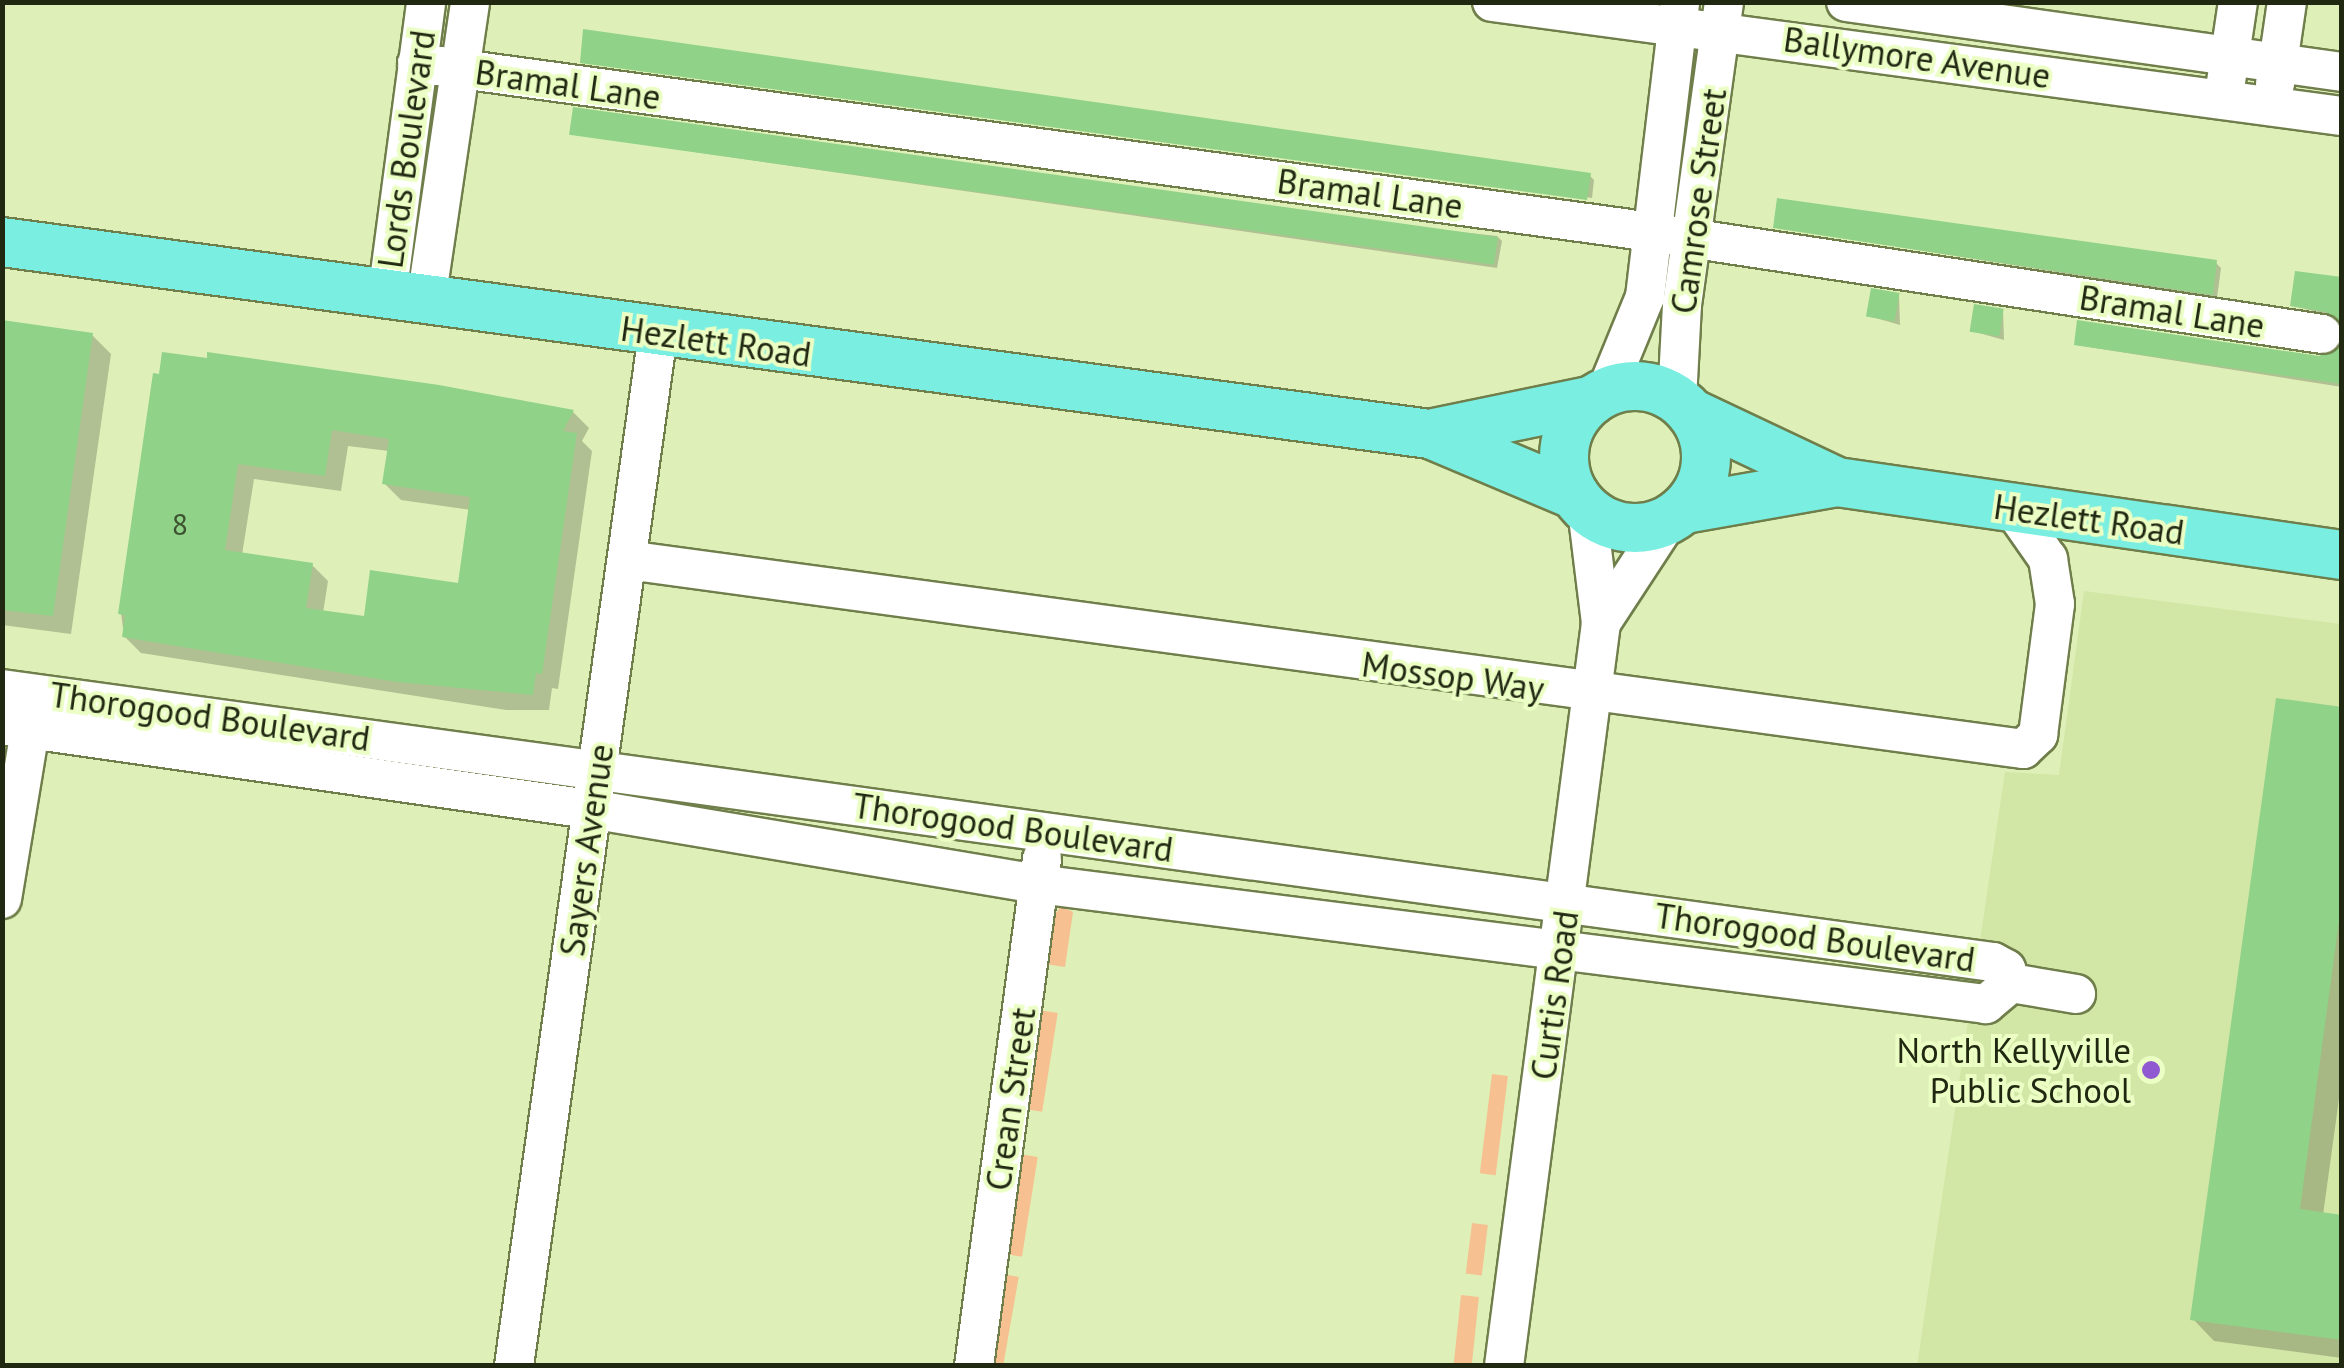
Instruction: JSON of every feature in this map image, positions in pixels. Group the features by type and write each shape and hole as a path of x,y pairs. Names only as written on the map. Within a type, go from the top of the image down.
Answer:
{"main road":[{"name":"Hezlett Road","path":"2,242 658,334 1430,434 1581,502"},
{"path":"1634,386 1684,406 1706,460 1676,514 1635,528 1581,502 1564,468 1567,437 1600,396 1634,386"},
{"name":"Hezlett Road","path":"1430,434 1600,396"},
{"name":"Hezlett Road","path":"1684,406 1836,482 2342,555"},
{"name":"Hezlett Road","path":"1676,514 1836,482"}],"street":[{"name":"Lords Boulevard","path":"406,298 417,63 426,2"},
{"name":"Lords Boulevard","path":"406,298 460,69 470,2"},
{"name":"Ballymore Avenue","path":"1492,2 1723,17 2342,116"},
{"name":"Ballymore Avenue","path":"1846,2 2342,72"},
{"path":"2223,99 2238,2"},
{"path":"2271,105 2287,2"},
{"name":"Camrose Street","path":"1600,396 1640,310 1655,233 1678,14"},
{"name":"Camrose Street","path":"1684,406 1678,344 1723,17"},
{"name":"Bramal Lane","path":"417,63 1655,233 2322,334"},
{"name":"Sayers Avenue","path":"514,1366 658,334"},
{"name":"Curtis Road","path":"1504,1366 1602,623 1581,502"},
{"name":"Mossop Way","path":"626,560 1592,695 1646,696 2023,749 2040,723 2053,581 2048,559 2013,509"},
{"name":"Curtis Road","path":"1602,623 1676,514"},
{"path":"2,898 18,709"},
{"name":"Thorogood Boulevard","path":"18,709 598,767 1992,962 2006,969 2010,983"},
{"name":"Thorogood Boulevard","path":"18,709 1038,884 1986,1004 2010,983"},
{"name":"Crean Street","path":"974,1366 1045,832"},
{"name":"Thorogood Boulevard","path":"2010,983 2076,994"}],"shaded area":[{"name":"North Kellyville Public School","path":"2084,591 2341,624 2341,1365 1917,1366 2005,772 2059,775"},
{"path":"1061,906 1073,912 1065,967 1045,964 1051,920"},
{"path":"1039,1010 1058,1013 1042,1112 1023,1109"},
{"path":"1492,1074 1508,1076 1496,1175 1480,1173"},
{"path":"1019,1154 1038,1157 1022,1257 1003,1254"},
{"path":"1472,1223 1488,1225 1482,1276 1466,1274"},
{"path":"1002,1274 1019,1277 1003,1366 986,1366"},
{"path":"1461,1295 1479,1297 1472,1366 1454,1366"}],"building":[{"path":"583,29 1591,173 1587,200 580,63"},
{"path":"573,107 1498,237 1494,265 569,135"},
{"path":"1777,198 2217,260 2213,295 1773,228"},
{"path":"2295,271 2342,277 2342,324 2326,312 2290,306"},
{"path":"1871,288 1900,293 1895,322 1866,317"},
{"path":"1974,304 2004,309 1999,336 1970,332"},
{"path":"2,320 93,333 53,616 2,610"},
{"path":"2077,320 2319,356 2342,344 2342,384 2074,345"},
{"path":"162,352 207,358 207,352 439,385 574,410 563,431 577,433 542,674 536,673 533,695 397,682 122,637 125,615 118,614 153,373 159,374","holes":["332,430 389,439 382,484 470,497 458,583 370,570 364,616 306,608 313,563 225,550 238,464 325,476"]},
{"path":"2276,698 2342,707 2342,899 2300,1209 2342,1215 2342,1340 2190,1320"}],"place":[{"name":"North Kellyville Public School","path":"2151,1070"}]}
